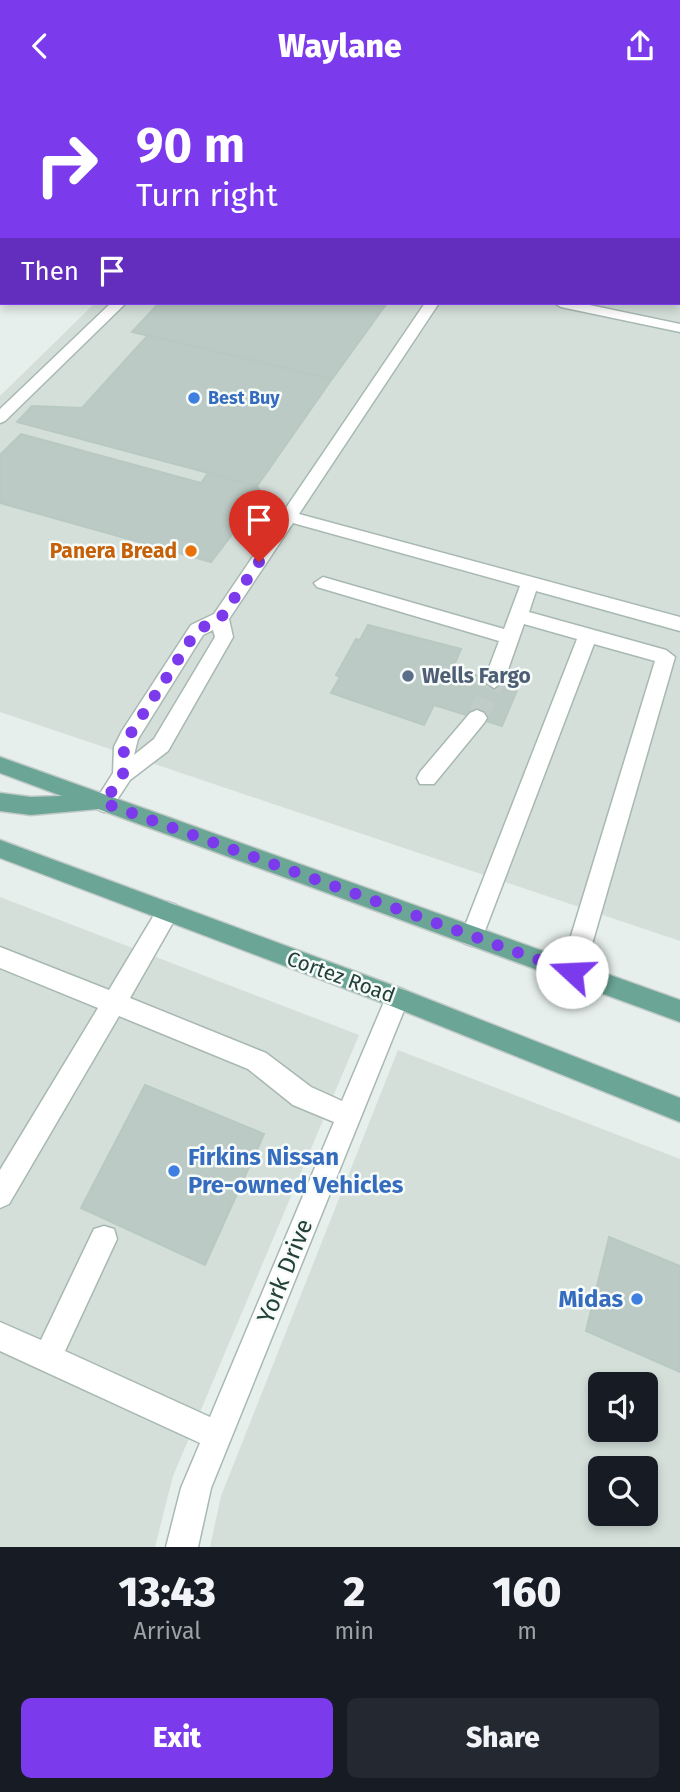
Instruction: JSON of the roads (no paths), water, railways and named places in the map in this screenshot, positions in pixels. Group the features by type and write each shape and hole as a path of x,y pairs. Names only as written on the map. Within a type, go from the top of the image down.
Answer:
{"main road":[{"path":"0,765 680,1011"},
{"path":"0,802 31,806 104,803"},
{"name":"Cortez Road","path":"0,849 397,998 680,1110"}],"street":[{"path":"0,418 117,305"},
{"path":"123,774 124,747 161,684 197,630 220,619 431,305"},
{"path":"571,305 680,328"},
{"path":"290,517 680,624"},
{"path":"323,583 511,638"},
{"path":"494,681 530,584"},
{"path":"519,616 666,657 572,972"},
{"path":"104,803 123,774 161,745 224,637 220,619"},
{"path":"472,936 588,635"},
{"path":"427,778 477,718"},
{"path":"0,1195 168,912"},
{"path":"0,957 257,1061 302,1096 349,1116"},
{"name":"York Drive","path":"182,1547 196,1488 397,998"},
{"path":"47,1358 104,1239"},
{"path":"0,1336 218,1436"}],"tunnel":[{"path":"477,718 494,681"}],"place":[{"name":"Best Buy","path":"194,398"},
{"name":"Panera Bread","path":"191,551"},
{"name":"Wells Fargo","path":"408,676"},
{"name":"Firkins Nissan Pre-owned Vehicles","path":"174,1171"},
{"name":"Midas","path":"637,1299"}]}
